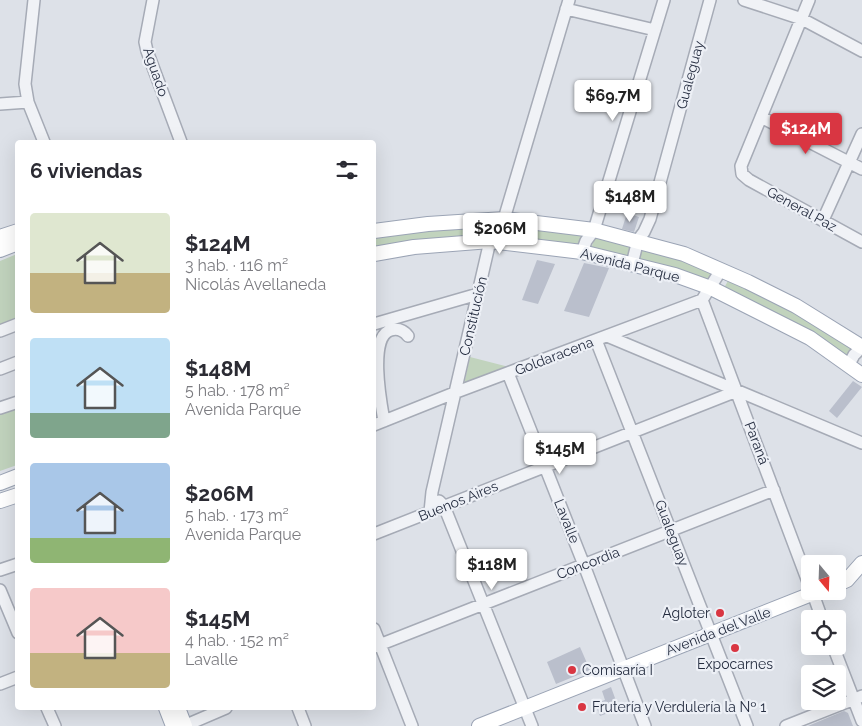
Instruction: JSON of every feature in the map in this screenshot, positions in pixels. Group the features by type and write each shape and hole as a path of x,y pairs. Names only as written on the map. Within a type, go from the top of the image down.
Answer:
{"main road":[{"name":"Avenida Parque","path":"376,231 428,224 504,219 594,230 638,240 684,254 721,270 796,306 862,347"},
{"path":"0,238 15,232"},
{"name":"Avenida Parque","path":"376,254 414,247 490,241 582,252 632,264 676,275 711,288 810,338 862,375"},
{"path":"0,250 15,244"},
{"path":"0,483 15,477"},
{"path":"0,501 15,496"},
{"path":"846,580 862,563"},
{"name":"Avenida del Valle","path":"479,726 711,634 801,596"},
{"path":"167,710 173,726"},
{"path":"179,710 185,726"}],"street":[{"path":"34,0 25,84 28,102 43,140"},
{"name":"Aguado","path":"153,0 145,42 146,51 180,140"},
{"path":"582,252 586,241 594,230 664,0"},
{"name":"Gualeguay","path":"632,264 638,240 650,220 710,0"},
{"path":"744,0 802,19 862,51"},
{"path":"809,0 761,117 862,169"},
{"path":"568,4 655,30"},
{"name":"Constitución","path":"430,512 432,492 490,241 504,219 568,4"},
{"path":"0,104 28,102"},
{"name":"General Paz","path":"761,117 741,166 742,174 749,180 862,242"},
{"path":"823,220 862,134"},
{"path":"702,300 721,270"},
{"path":"376,323 478,294"},
{"name":"Goldaracena","path":"379,423 702,300"},
{"name":"Paraná","path":"702,300 801,560"},
{"path":"0,331 15,325"},
{"path":"379,423 376,363 379,345 384,334 390,330 398,329 405,332 408,336"},
{"path":"602,338 862,443"},
{"name":"Gualeguay","path":"602,338 632,432 747,726"},
{"path":"849,364 862,347"},
{"path":"0,368 15,363"},
{"name":"Lavalle","path":"508,373 645,726"},
{"name":"Buenos Aires","path":"376,533 737,391"},
{"path":"0,408 15,403"},
{"name":"Concordia","path":"377,646 774,490"},
{"path":"432,492 444,506 532,726"},
{"path":"0,570 15,565"},
{"path":"0,590 15,626"},
{"path":"377,646 412,726"},
{"path":"837,655 858,697 862,721"},
{"path":"0,684 15,678"},
{"path":"786,726 858,697"},
{"path":"49,710 55,726"},
{"path":"185,726 221,710"},
{"path":"299,710 305,726"}],"green space":[{"path":"507,226 585,234 579,246 504,237"},
{"path":"489,227 488,238 376,251 376,237 409,231"},
{"path":"595,234 633,244 629,257 591,250"},
{"path":"641,246 714,273 709,283 639,260"},
{"path":"15,255 15,328 0,333 0,261"},
{"path":"729,279 815,324 852,348 846,358 724,288"},
{"path":"470,357 509,367 464,384"},
{"path":"15,402 15,466 0,471 0,407"}],"building":[{"path":"627,213 639,217 634,232 622,229"},
{"path":"537,260 555,264 538,304 522,300"},
{"path":"584,263 609,268 589,317 564,311"},
{"path":"853,381 862,387 837,418 829,411"},
{"path":"580,647 590,670 556,684 547,662"},
{"path":"611,687 619,709 600,716 595,704 605,700 602,691"},
{"path":"844,711 848,713 853,726 808,726"}],"place":[{"name":"Agloter","path":"720,613"},
{"name":"Expocarnes","path":"735,648"},
{"name":"Comisaría I","path":"572,670"},
{"name":"Frutería y Verdulería la Nº 1","path":"582,707"}]}
